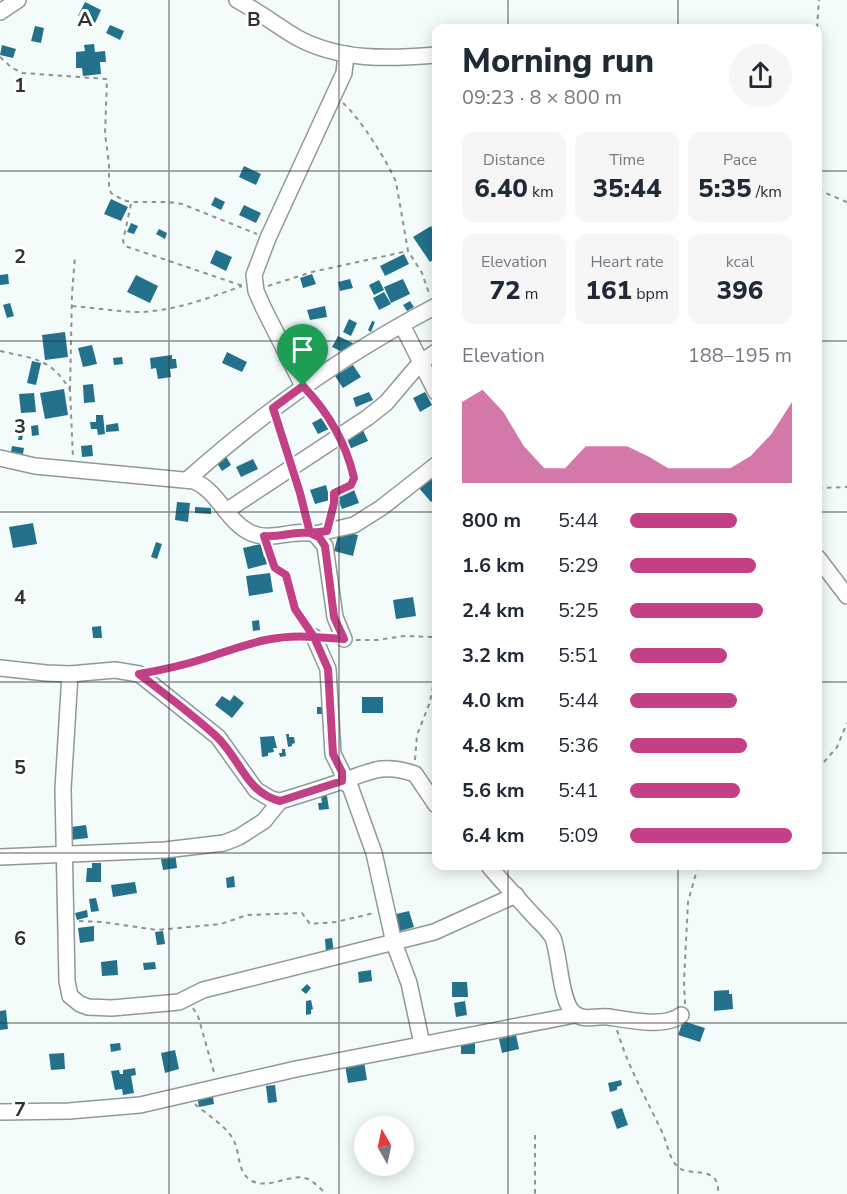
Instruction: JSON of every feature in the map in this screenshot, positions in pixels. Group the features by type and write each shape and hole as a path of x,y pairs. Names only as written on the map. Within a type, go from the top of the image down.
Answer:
{"street":[{"path":"0,12 18,0"},
{"path":"237,0 297,37 329,50 387,58 432,55"},
{"path":"303,386 250,288 268,238 344,73 346,54"},
{"path":"187,480 303,386 432,308"},
{"path":"402,325 432,385"},
{"path":"226,511 293,469 386,403 420,363 432,354"},
{"path":"0,459 35,466 194,481 207,488 241,527 264,536 317,533 354,525 367,518 432,468"},
{"path":"317,533 325,546 334,617 344,639"},
{"path":"822,563 847,596"},
{"path":"314,637 328,669 333,754 342,772 342,781"},
{"path":"0,668 70,674 115,670 139,674 218,737 256,790 271,799 280,801 342,781 359,773 380,769 404,770 415,774 432,799"},
{"path":"70,674 63,789 67,981 70,996 74,1001 88,1007 112,1008 179,1002 203,990 434,932 516,895"},
{"path":"342,781 350,786 370,841 394,943 410,983 422,1044"},
{"path":"0,857 165,850 224,843 239,837 264,820 280,801"},
{"path":"493,870 550,932 554,940 566,999 575,1015 583,1018 634,1021 669,1021 681,1015"},
{"path":"0,1112 104,1109 140,1105 218,1086 575,1015"}],"path":[{"path":"817,24 819,0"},
{"path":"0,57 12,68 23,73 107,79 105,134 110,164 109,188 111,193 131,202 175,202 268,238"},
{"path":"334,96 355,116 393,174 408,251 426,281 432,300"},
{"path":"822,192 847,202"},
{"path":"131,202 123,241 125,246 250,288"},
{"path":"72,306 120,311 163,310 312,272 408,251"},
{"path":"74,470 70,390 75,256"},
{"path":"0,351 42,361 57,372 70,390"},
{"path":"303,386 328,415 354,478 351,485 334,493 334,503 317,533"},
{"path":"273,408 317,533"},
{"path":"822,488 847,487"},
{"path":"264,536 275,568 286,575 295,609 314,637"},
{"path":"139,674 206,658 264,639 290,635 314,637"},
{"path":"344,639 432,637"},
{"path":"415,774 414,749 432,691"},
{"path":"822,764 837,747 847,723"},
{"path":"681,1015 685,1004 688,902 697,870"},
{"path":"67,921 102,922 157,930 221,924 248,915 298,913 304,914 307,923 315,924 366,916 387,909"},
{"path":"179,1002 190,1005 198,1016 218,1086"},
{"path":"613,1018 628,1064 663,1133 675,1164 682,1170 700,1171 712,1177 717,1184 718,1194"},
{"path":"184,1095 229,1134 233,1140 238,1162 244,1173 253,1181 265,1183 298,1177 308,1179 326,1194"},
{"path":"535,1135 535,1194"}],"building":[{"path":"85,2 101,10 95,23 78,16"},
{"path":"110,25 124,31 120,40 106,33"},
{"path":"35,26 44,28 41,43 31,41"},
{"path":"94,44 95,52 105,51 106,62 100,62 101,74 83,76 82,68 76,68 76,52 85,51 84,45"},
{"path":"2,45 16,49 13,58 0,55"},
{"path":"244,166 261,174 256,185 239,177"},
{"path":"215,197 225,202 221,210 211,205"},
{"path":"111,199 128,207 121,221 104,214"},
{"path":"244,205 261,213 256,223 239,215"},
{"path":"131,223 138,226 134,234 127,232"},
{"path":"431,226 432,261 430,262 413,237"},
{"path":"159,229 167,233 165,239 156,234"},
{"path":"216,250 232,257 226,271 210,263"},
{"path":"404,254 409,264 385,276 380,266"},
{"path":"8,274 9,284 0,285 0,275"},
{"path":"312,274 316,284 303,288 300,278"},
{"path":"136,275 158,286 150,303 127,292"},
{"path":"350,279 353,288 340,291 338,282"},
{"path":"403,279 410,294 391,303 384,287"},
{"path":"379,280 384,290 374,295 369,285"},
{"path":"384,292 391,304 379,310 373,298"},
{"path":"410,301 414,307 407,311 403,305"},
{"path":"10,303 14,316 7,318 3,305"},
{"path":"325,306 327,317 310,320 307,310"},
{"path":"349,319 357,323 351,336 343,332"},
{"path":"372,321 375,322 371,332 368,330"},
{"path":"304,327 318,334 315,339 301,333"},
{"path":"65,332 68,357 45,360 42,335"},
{"path":"338,336 357,345 351,356 332,347"},
{"path":"92,345 97,364 83,367 78,348"},
{"path":"227,352 247,362 242,372 222,363"},
{"path":"305,353 322,361 318,369 301,361"},
{"path":"172,355 172,359 176,359 177,368 170,369 171,377 158,379 156,368 151,369 150,358"},
{"path":"122,357 123,364 114,365 113,358"},
{"path":"32,361 41,363 36,385 27,383"},
{"path":"353,365 361,377 343,388 335,376"},
{"path":"93,384 95,402 84,403 83,385"},
{"path":"64,389 68,415 45,419 40,393"},
{"path":"369,392 373,400 356,407 353,398"},
{"path":"425,392 432,405 420,412 413,398"},
{"path":"34,393 36,412 21,413 19,394"},
{"path":"96,415 103,415 105,434 98,435 97,429 91,429 90,422 96,422"},
{"path":"325,416 331,428 318,434 312,423"},
{"path":"118,423 119,431 106,432 106,425"},
{"path":"38,425 39,435 32,436 31,426"},
{"path":"20,426 25,427 22,440 18,440"},
{"path":"362,428 368,441 347,450 341,437"},
{"path":"92,445 93,456 82,457 81,446"},
{"path":"12,446 24,448 23,454 11,452"},
{"path":"223,451 231,465 222,471 213,457"},
{"path":"253,459 258,469 241,477 236,467"},
{"path":"432,475 432,501 431,502 418,487"},
{"path":"326,485 330,500 315,504 310,490"},
{"path":"353,487 359,503 342,509 336,494"},
{"path":"177,502 190,503 188,522 175,520"},
{"path":"195,507 211,508 211,514 195,513"},
{"path":"33,523 37,544 13,548 9,527"},
{"path":"339,531 358,535 353,556 334,551"},
{"path":"156,542 162,544 157,559 151,557"},
{"path":"261,544 264,557 270,556 271,563 248,569 243,548"},
{"path":"270,573 273,592 249,596 246,576"},
{"path":"413,597 416,616 396,619 393,600"},
{"path":"259,620 260,630 253,631 252,621"},
{"path":"101,626 102,638 93,638 92,627"},
{"path":"234,695 244,703 232,718 215,705 222,696 230,701"},
{"path":"362,697 383,697 383,713 362,713"},
{"path":"317,707 322,707 322,714 317,714"},
{"path":"286,734 294,737 295,743 292,746 288,747"},
{"path":"274,736 277,748 273,748 274,752 268,753 268,756 262,757 260,737"},
{"path":"282,749 285,749 286,756 280,757 279,753 282,753"},
{"path":"321,796 327,796 329,809 319,810 318,803 322,803"},
{"path":"86,825 88,838 70,840 71,827"},
{"path":"175,852 177,868 163,870 160,854"},
{"path":"92,863 101,863 101,882 86,882 87,868 92,868"},
{"path":"234,876 235,887 227,888 226,878"},
{"path":"135,882 137,893 113,897 111,885"},
{"path":"96,898 99,911 91,912 89,899"},
{"path":"87,910 88,917 77,920 75,913"},
{"path":"409,911 414,927 397,932 392,915"},
{"path":"94,926 94,941 80,943 78,928"},
{"path":"163,931 165,944 157,945 155,932"},
{"path":"332,938 334,952 326,953 325,939"},
{"path":"117,960 118,975 102,976 101,962"},
{"path":"155,962 156,969 144,970 143,963"},
{"path":"371,970 372,981 359,983 358,972"},
{"path":"452,982 467,982 468,997 452,997"},
{"path":"307,984 311,988 306,994 301,990"},
{"path":"729,990 729,994 732,994 733,1009 714,1011 714,991"},
{"path":"311,1000 313,1009 311,1014 306,1015 306,1001"},
{"path":"465,1001 467,1015 456,1017 454,1003"},
{"path":"6,1010 8,1029 0,1030 0,1011"},
{"path":"683,1021 705,1028 700,1042 678,1035"},
{"path":"516,1035 519,1049 502,1053 499,1039"},
{"path":"461,1042 475,1042 475,1054 461,1054"},
{"path":"120,1043 121,1050 111,1052 110,1044"},
{"path":"175,1050 179,1069 165,1073 161,1053"},
{"path":"64,1053 65,1069 51,1070 49,1054"},
{"path":"364,1061 367,1080 348,1083 345,1065"},
{"path":"135,1068 136,1075 131,1076 134,1093 123,1095 122,1089 115,1090 111,1071 119,1070 120,1074 123,1074 123,1070"},
{"path":"621,1080 622,1085 610,1092 608,1083"},
{"path":"275,1085 277,1102 268,1103 266,1086"},
{"path":"212,1090 214,1104 199,1107 197,1095"},
{"path":"622,1108 628,1125 617,1129 611,1112"}],"route":[{"path":"303,386 273,408 310,533 319,537 325,546 334,617 344,639 314,637 328,669 333,754 343,776 342,781 280,801 271,799 256,790 218,737 139,674 206,658 278,636 314,637 295,609 286,575 275,568 264,536 274,537 303,532 310,533 315,534 327,531 334,503 334,493 351,485 354,478 328,415 303,386"}]}
